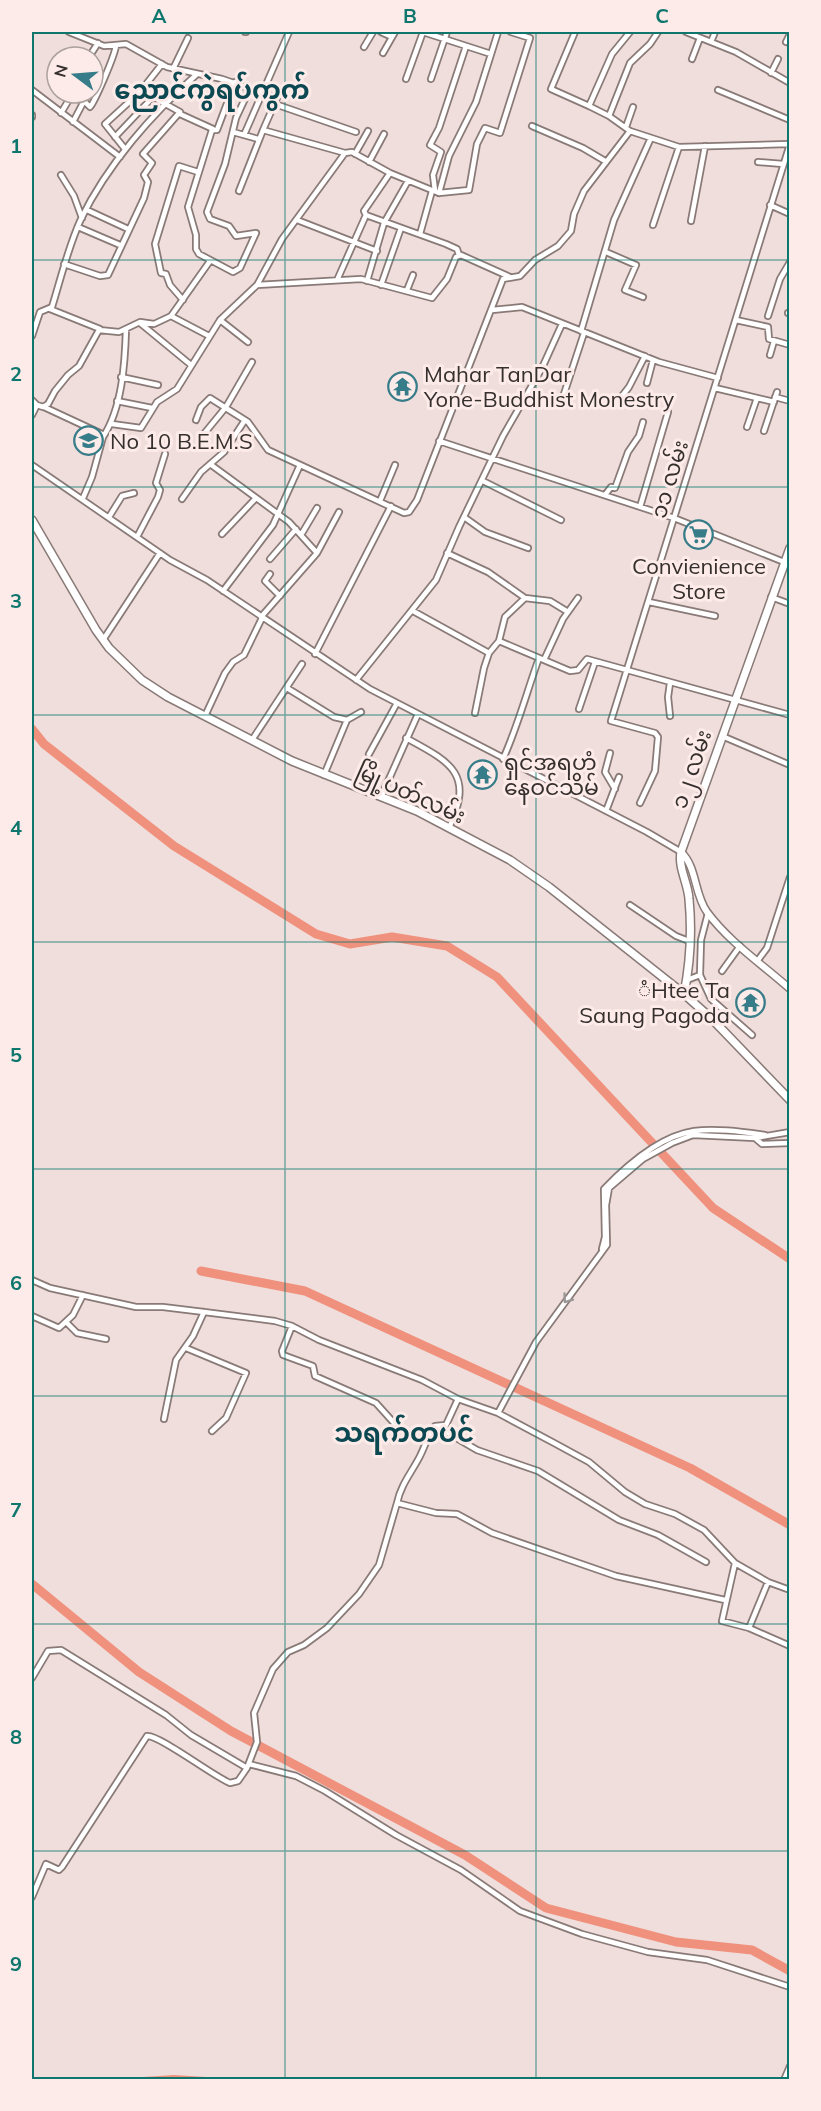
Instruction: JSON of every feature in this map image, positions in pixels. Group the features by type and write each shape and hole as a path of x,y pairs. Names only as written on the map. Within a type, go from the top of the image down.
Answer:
{"main road":[{"name":"မြို့ပတ်လမ်း","path":"32,520 103,640 142,680 252,740 324,775 381,797 450,828 510,860 549,887 684,994 712,1019 789,1100"},
{"name":"၁၂ လမ်း","path":"684,994 687,980 689,897 680,862 681,852 789,548"}],"street":[{"path":"69,32 109,47 116,45 133,47 173,69 235,82 277,98 258,139 239,191"},
{"path":"244,135 289,32"},
{"path":"364,47 373,32"},
{"path":"381,32 392,37"},
{"path":"383,53 395,32"},
{"path":"406,79 423,32 491,54"},
{"path":"431,79 447,32"},
{"path":"420,234 449,156 476,102 498,32"},
{"path":"511,32 530,38"},
{"path":"263,130 345,153 349,151 390,173 435,192 464,192 471,188 477,144 485,128 500,133 530,38 534,32"},
{"path":"575,32 551,89 609,116 650,140 679,147 789,144"},
{"path":"589,106 615,48 624,42 630,32"},
{"path":"609,116 630,63 650,44 658,32"},
{"path":"686,32 736,52 789,83"},
{"path":"711,42 716,32"},
{"path":"786,42 789,34"},
{"path":"173,69 188,38"},
{"path":"692,59 700,38"},
{"path":"73,122 84,101 90,107 94,103 100,84 115,56 116,45"},
{"path":"435,192 433,175 441,152 430,145 439,128 466,46"},
{"path":"771,73 778,59"},
{"path":"125,149 106,126 106,122 140,92 162,64"},
{"path":"50,309 82,218 125,149 196,75"},
{"path":"115,137 151,98 217,130 235,82"},
{"path":"213,129 188,207 196,235 196,249 210,261 236,272 256,233 236,236 229,226 210,219 207,212 215,196 233,132 250,88"},
{"path":"32,90 120,158"},
{"path":"718,90 789,120"},
{"path":"275,104 356,132"},
{"path":"61,113 66,105"},
{"path":"196,420 201,407 208,398 245,420 264,446 404,513 413,508 505,277 512,278 527,271 535,260 558,246 571,231 574,214 584,191 628,129 633,108"},
{"path":"64,264 106,276 144,198 148,182 145,171 152,163 143,154 180,114"},
{"path":"532,126 583,148 605,161"},
{"path":"355,154 369,131"},
{"path":"233,132 258,139"},
{"path":"369,162 384,134"},
{"path":"563,397 620,207 650,140"},
{"name":"၁၁ လမ်း","path":"640,804 655,771 658,737 655,733 611,721 789,144"},
{"path":"691,221 705,146"},
{"path":"653,225 679,147"},
{"path":"112,424 141,428 160,398 177,389 220,320 257,285 282,239 345,153"},
{"path":"758,162 783,164"},
{"path":"183,300 170,285 166,274 161,273 155,244 179,166 198,172"},
{"path":"338,279 366,215 364,211 390,173"},
{"path":"61,175 82,218"},
{"path":"367,281 384,223 408,181"},
{"path":"770,205 789,214"},
{"path":"87,210 128,229"},
{"path":"366,215 457,249 459,255 512,278"},
{"path":"297,220 377,251"},
{"path":"78,227 120,246"},
{"path":"381,285 400,228"},
{"path":"606,252 636,265 625,290 643,297"},
{"path":"257,285 338,279 367,281 430,298 435,297 459,255"},
{"path":"32,336 40,312 50,309 100,329 117,332 140,322 154,324 171,316 210,261"},
{"path":"768,316 780,279 789,262"},
{"path":"407,290 413,275"},
{"path":"492,310 522,307 653,360 718,378"},
{"path":"171,316 209,336"},
{"path":"220,320 248,342"},
{"path":"736,320 768,327 768,338 789,345"},
{"path":"140,322 191,365"},
{"path":"356,680 436,580 464,517 542,368 562,324"},
{"path":"44,407 68,375 79,366 100,329"},
{"path":"83,498 93,477 104,437 112,424 121,377 126,329"},
{"path":"770,355 774,341"},
{"path":"622,396 645,356"},
{"path":"647,383 653,360"},
{"path":"203,435 226,407 252,362"},
{"path":"121,377 158,386"},
{"path":"715,388 757,398 775,397 789,401"},
{"path":"764,431 775,397"},
{"path":"747,427 757,398"},
{"path":"32,400 37,405 104,437"},
{"path":"117,401 152,408"},
{"path":"32,415 37,405"},
{"path":"640,507 668,412"},
{"path":"182,499 201,472 224,452 245,420"},
{"path":"605,495 611,487 615,488 628,452 639,436 643,422"},
{"path":"440,441 674,518 784,562"},
{"path":"137,537 158,497 160,490 156,487 157,474 165,454"},
{"path":"210,464 279,513 317,553"},
{"path":"32,465 160,553 223,591 356,680 681,852 688,861 708,913 740,946 789,989"},
{"path":"223,591 270,530 300,465"},
{"path":"380,501 395,465"},
{"path":"483,481 561,520"},
{"path":"109,517 122,496 134,494"},
{"path":"222,534 256,498"},
{"path":"315,654 391,506"},
{"path":"301,535 318,508"},
{"path":"205,716 225,673 233,662 244,655 262,618 317,553 339,512"},
{"path":"464,517 483,531 528,548"},
{"path":"270,559 296,530"},
{"path":"103,640 160,553"},
{"path":"447,553 488,572 525,598 550,601 568,612"},
{"path":"270,574 265,581 280,596"},
{"path":"771,597 789,604"},
{"path":"475,713 489,653 500,641 504,617 525,598"},
{"path":"503,759 525,707 531,677 578,598"},
{"path":"649,602 715,616"},
{"path":"412,611 489,653"},
{"path":"500,641 574,672 587,660 626,672 736,698 789,715"},
{"path":"579,709 595,662"},
{"path":"252,740 302,664"},
{"path":"670,683 668,697 670,716"},
{"path":"288,688 334,717 347,720"},
{"path":"369,754 397,703"},
{"path":"324,775 347,720 361,712"},
{"path":"381,797 418,714"},
{"path":"722,736 789,765"},
{"path":"406,738 444,758 455,769 459,786 456,809 450,828"},
{"path":"610,753 605,772 615,789"},
{"path":"606,811 619,777"},
{"path":"758,960 767,948 789,877"},
{"path":"630,905 676,936 689,941"},
{"path":"708,913 701,940 700,975 711,999 752,1035"},
{"path":"722,971 740,946"},
{"path":"687,980 700,975"},
{"path":"498,1413 537,1342 601,1252 605,1237 604,1189 642,1158 662,1146 697,1131 768,1136"},
{"path":"662,1146 693,1135 755,1138 789,1132"},
{"path":"755,1138 762,1144 789,1143"},
{"path":"32,1280 50,1288 136,1307 204,1312 276,1321 292,1326 319,1340 422,1380 458,1399 498,1413 589,1462 625,1492 645,1504 675,1514 704,1530 735,1563 768,1582 789,1590"},
{"path":"32,1316 59,1328 67,1323 83,1294"},
{"path":"164,1419 176,1360 186,1348 204,1312"},
{"path":"67,1323 77,1333 106,1339"},
{"path":"292,1326 282,1351 283,1355 313,1366 315,1376 376,1403 394,1423"},
{"path":"186,1348 246,1373 226,1418 212,1431"},
{"path":"443,1426 458,1399"},
{"path":"32,1897 46,1864 59,1870 62,1867 147,1737 153,1736 165,1742 190,1761 230,1783 238,1781 249,1764 257,1742 254,1713 273,1669 288,1652 304,1645 327,1628 359,1594 379,1565 402,1486 419,1458 431,1430 435,1426 443,1426"},
{"path":"443,1426 448,1433 477,1450 538,1471 619,1520 658,1535 706,1562"},
{"path":"397,1503 436,1513 457,1514 492,1533 616,1576 725,1600"},
{"path":"735,1563 722,1621 749,1628 789,1646"},
{"path":"749,1628 768,1582"},
{"path":"32,1678 48,1651 61,1650 166,1715 191,1735 249,1764 296,1776 325,1791 396,1835 461,1870 530,1914 582,1934 648,1952 707,1960 789,1987"},
{"path":"784,2079 789,2066"}],"shaded area":[{"path":"174,2075 238,2079 113,2079"}],"waterway":[{"path":"32,729 44,744 174,846 316,934 350,944 392,937 447,946 497,977 713,1208 790,1259"},
{"path":"201,1271 305,1291 690,1468 790,1525"},
{"path":"32,1584 139,1672 231,1731 465,1855 546,1908 676,1942 752,1950 790,1971"}],"place":[{"name":"Mahar TanDar Yone-Buddhist Monestry","path":"403,387"},
{"name":"No 10 B.E.M.S","path":"89,441"},
{"name":"Convienience Store","path":"699,534"},
{"name":"ရှင်အရဟံ နေဝင်သိမ်","path":"483,775"},
{"name":"ံHtee Ta Saung Pagoda","path":"751,1003"}],"district":[{"name":"ညောင်ကွဲရပ်ကွက်","path":"212,90"},
{"name":"သရက်တပင်","path":"404,1433"}]}
